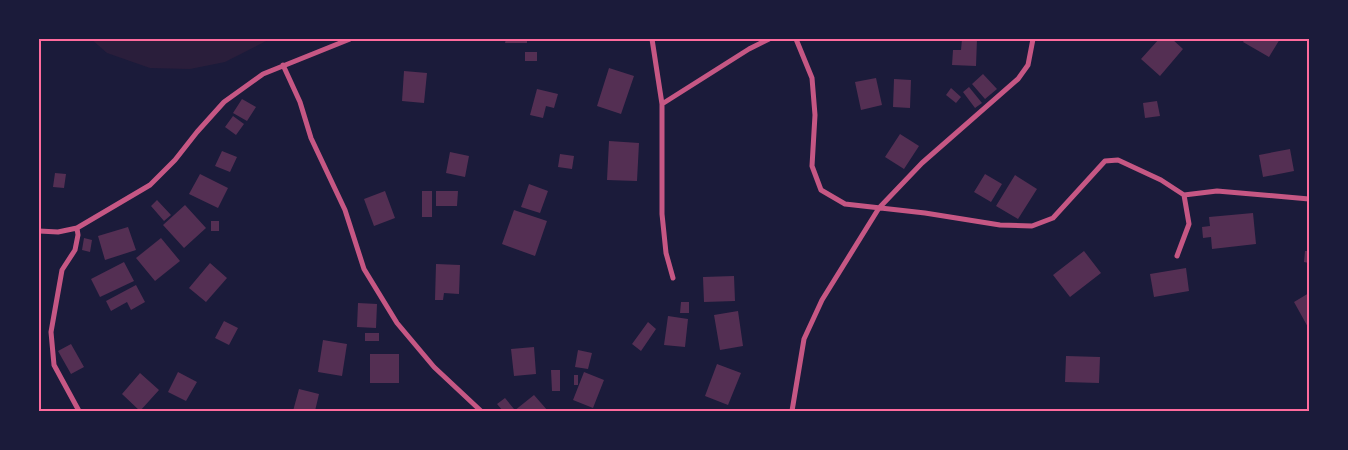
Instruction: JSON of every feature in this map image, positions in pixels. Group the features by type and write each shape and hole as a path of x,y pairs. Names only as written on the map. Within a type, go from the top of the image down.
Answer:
{"street":[{"path":"39,231 58,232 77,228 150,186 175,160 224,102 263,74 350,39"},
{"path":"652,39 662,104 662,214 666,253 674,278"},
{"path":"662,104 748,49 769,39"},
{"path":"796,39 812,78 815,115 812,166 822,190 845,204 925,213 1000,225 1032,226 1053,218 1105,161 1118,160 1161,180 1184,195 1217,191 1309,199"},
{"path":"792,411 804,339 822,300 879,208 922,163 1018,79 1028,65 1033,39"},
{"path":"283,65 300,102 311,138 345,210 364,269 397,323 434,367 481,411"},
{"path":"1177,256 1189,224 1184,195"},
{"path":"77,228 78,235 75,250 62,270 51,332 54,365 79,411"}],"shaded area":[{"path":"91,39 270,39 225,62 190,69 150,68 107,53"}],"building":[{"path":"506,39 527,39 527,43 505,43"},
{"path":"962,39 977,39 976,66 952,65 953,50 961,50"},
{"path":"1159,39 1172,39 1183,49 1160,76 1141,59"},
{"path":"1245,39 1280,39 1269,57 1243,42"},
{"path":"525,52 537,52 537,61 525,61"},
{"path":"609,68 634,76 621,114 597,106"},
{"path":"404,71 427,73 424,103 402,101"},
{"path":"983,74 997,89 985,99 972,84"},
{"path":"876,78 882,105 861,110 855,82"},
{"path":"894,79 911,80 910,108 893,107"},
{"path":"969,87 982,103 975,108 963,92"},
{"path":"951,88 961,97 956,103 946,95"},
{"path":"537,89 558,94 554,108 546,106 543,118 530,115"},
{"path":"242,99 256,107 247,121 233,113"},
{"path":"1157,101 1160,116 1145,118 1143,103"},
{"path":"233,116 244,124 236,135 225,127"},
{"path":"900,134 919,146 904,169 885,157"},
{"path":"609,141 639,143 637,181 607,180"},
{"path":"1290,149 1294,171 1263,177 1259,155"},
{"path":"222,151 237,157 230,172 215,166"},
{"path":"450,152 469,156 465,177 446,173"},
{"path":"560,154 574,156 572,169 558,167"},
{"path":"55,173 66,174 64,188 53,187"},
{"path":"200,174 228,188 218,208 189,194"},
{"path":"985,174 1002,184 991,202 974,192"},
{"path":"1015,175 1037,189 1018,219 996,206"},
{"path":"529,184 548,191 540,213 521,207"},
{"path":"385,191 395,218 374,226 364,199"},
{"path":"422,191 432,191 432,217 422,217"},
{"path":"436,191 458,191 457,206 436,206"},
{"path":"157,200 171,215 164,221 151,206"},
{"path":"185,205 206,228 184,248 163,225"},
{"path":"514,210 547,221 535,256 502,244"},
{"path":"1253,213 1256,244 1212,249 1211,237 1203,238 1202,227 1210,226 1209,217"},
{"path":"211,221 219,221 219,231 211,231"},
{"path":"128,227 136,250 105,260 98,236"},
{"path":"84,238 92,240 90,252 82,250"},
{"path":"161,238 180,261 155,281 136,258"},
{"path":"1084,251 1101,273 1070,297 1053,275"},
{"path":"1305,251 1309,251 1309,263 1304,262"},
{"path":"124,262 134,281 100,297 91,279"},
{"path":"210,263 227,278 206,302 189,288"},
{"path":"436,264 460,265 459,294 444,293 443,300 435,300"},
{"path":"1186,268 1189,291 1154,297 1150,274"},
{"path":"734,276 735,301 704,302 703,277"},
{"path":"136,285 145,302 131,310 127,302 111,311 106,301"},
{"path":"1309,293 1309,329 1294,302"},
{"path":"681,302 689,302 689,313 680,313"},
{"path":"358,303 377,304 376,328 357,327"},
{"path":"738,311 743,346 720,350 714,315"},
{"path":"668,316 688,319 685,347 664,345"},
{"path":"224,321 238,328 229,345 215,338"},
{"path":"648,322 656,329 641,351 632,344"},
{"path":"365,333 379,333 379,341 365,341"},
{"path":"323,340 347,344 342,376 318,372"},
{"path":"71,344 84,367 71,374 58,351"},
{"path":"534,347 536,374 514,376 511,349"},
{"path":"578,350 592,353 588,369 575,367"},
{"path":"370,354 399,354 399,383 370,383"},
{"path":"1066,356 1100,357 1099,383 1065,382"},
{"path":"717,364 741,373 728,405 705,396"},
{"path":"551,370 560,370 560,391 552,391"},
{"path":"178,372 197,382 186,401 168,392"},
{"path":"584,372 604,380 593,408 573,400"},
{"path":"140,373 159,390 140,411 122,394"},
{"path":"574,375 578,375 578,385 574,385"},
{"path":"299,389 319,394 315,411 293,411"},
{"path":"534,395 548,411 514,411"},
{"path":"505,398 514,409 512,411 503,411 497,404"}]}
